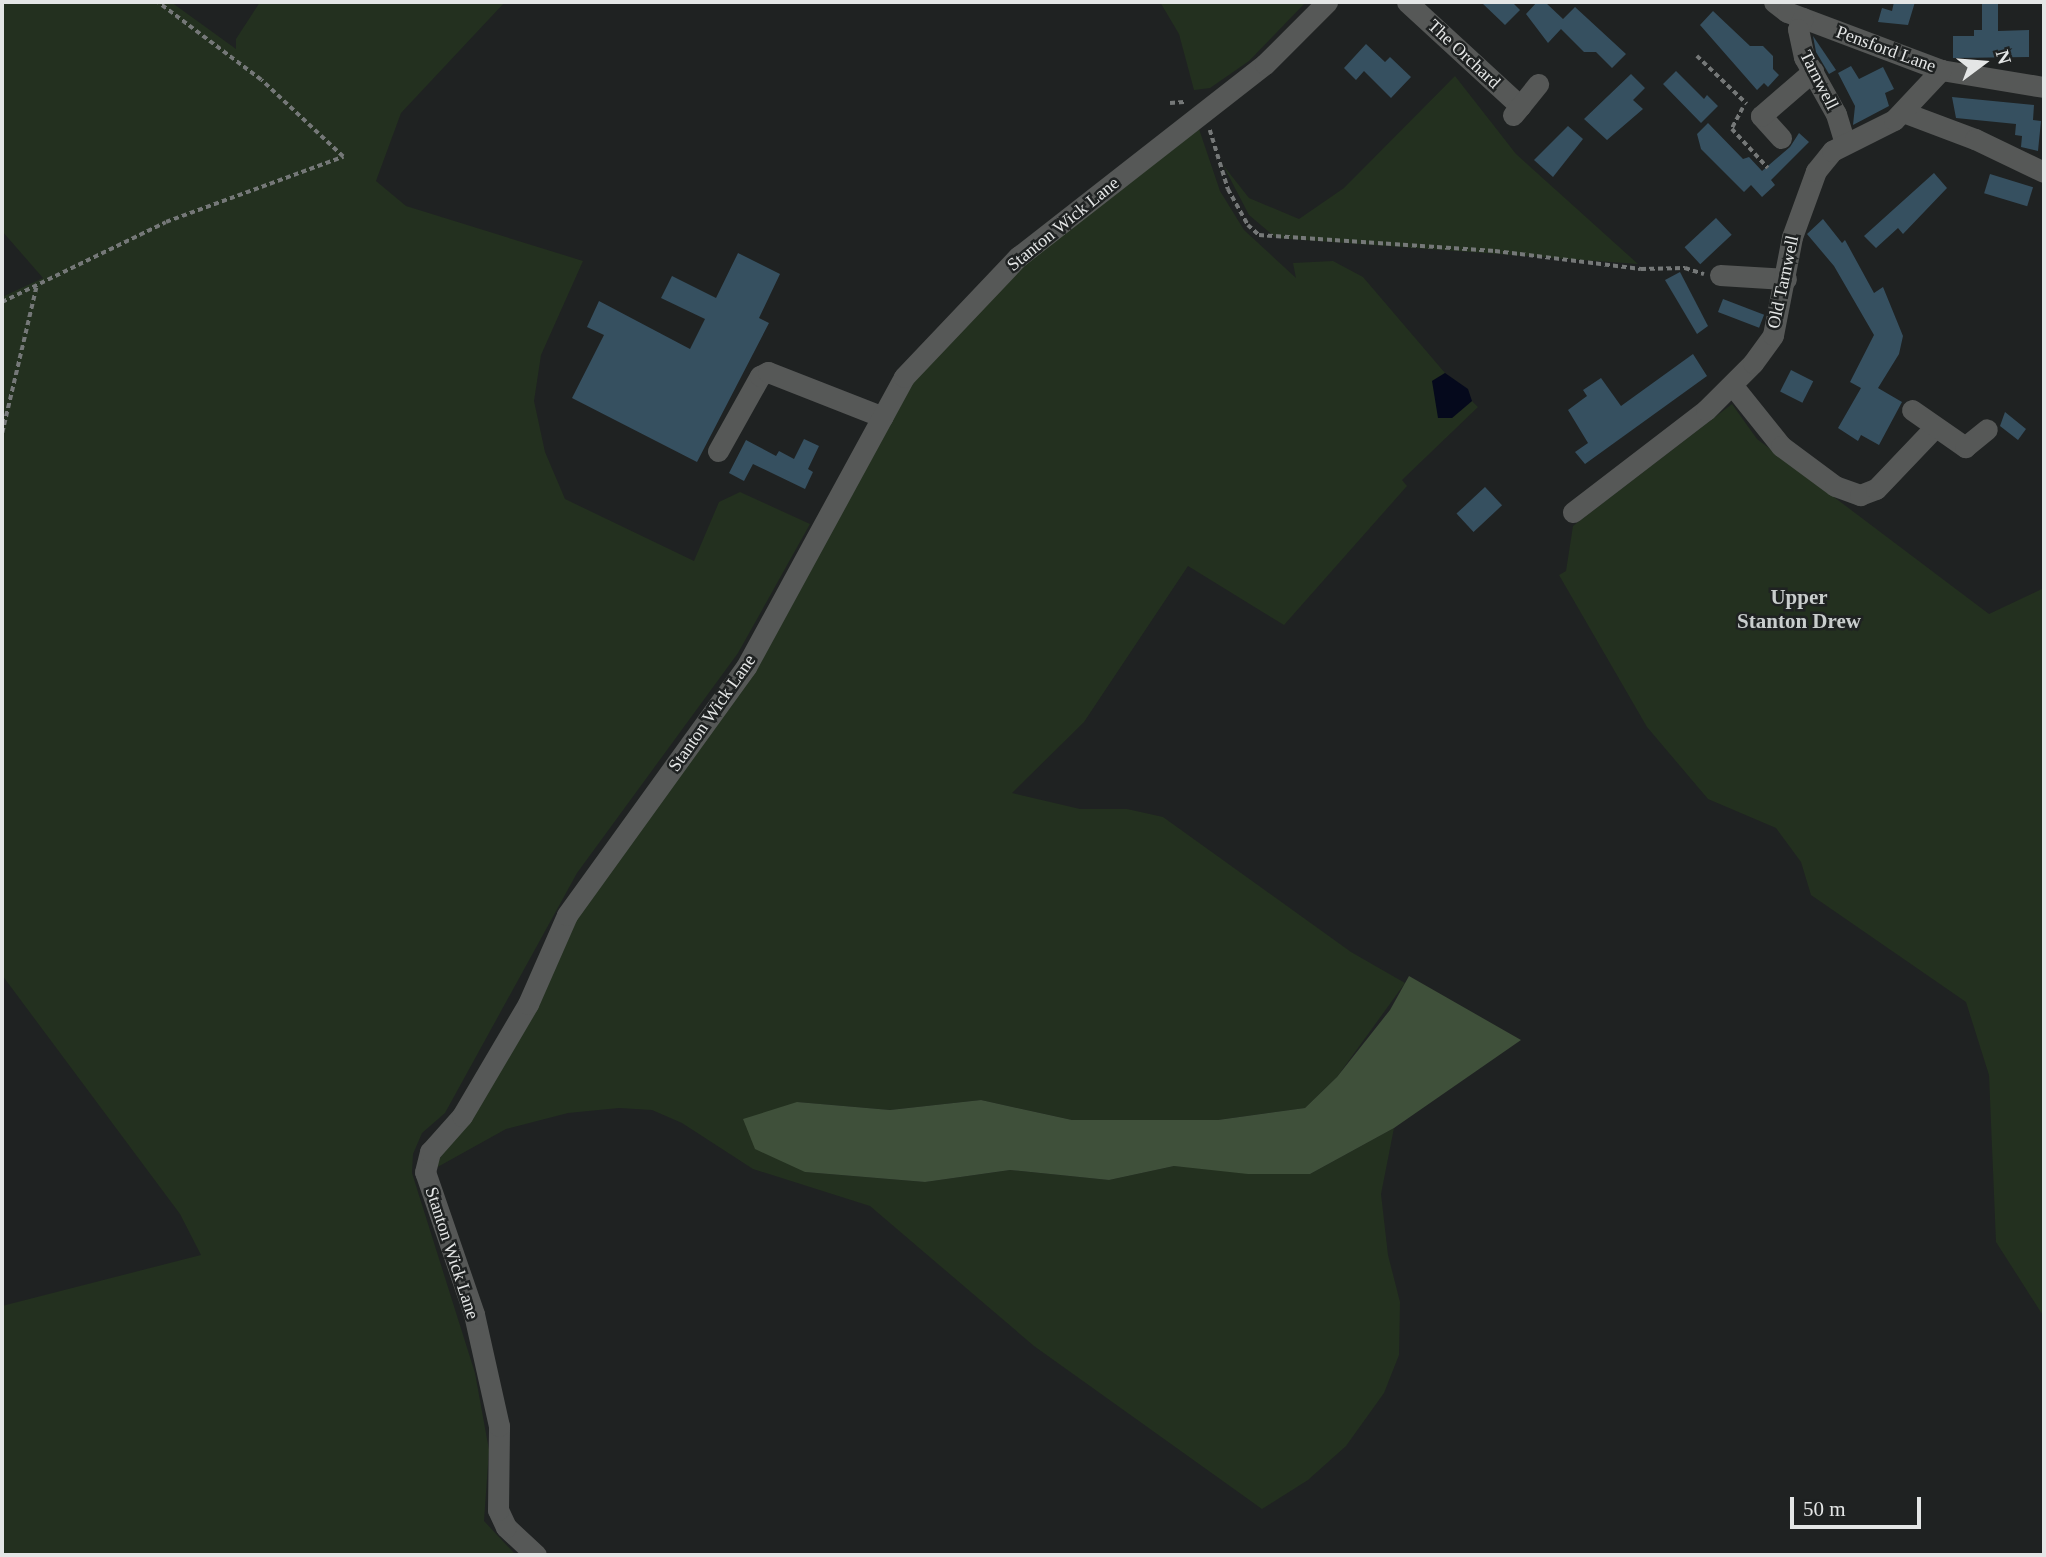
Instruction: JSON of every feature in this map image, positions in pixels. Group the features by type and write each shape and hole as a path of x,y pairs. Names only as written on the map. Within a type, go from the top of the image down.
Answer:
{"street":[{"name":"Stanton Wick Lane","path":"536,1555 506,1527 498,1510 499,1426 474,1314 425,1172 430,1152 462,1116 528,1004 567,915 746,667 904,377 1018,257 1265,64 1327,2"},
{"name":"The Orchard","path":"1407,2 1516,111 1538,84"},
{"name":"Pensford Lane","path":"1774,2 1803,18 1941,70 2044,87"},
{"name":"Tarnwell","path":"1803,18 1800,41 1836,114 1845,143"},
{"name":"Old Tarnwell","path":"1573,512 1733,386 1773,335 1802,200 1816,171 1845,143 1869,135 1903,112 1941,70"},
{"path":"1781,138 1761,116 1813,71"},
{"path":"1903,112 1975,139 2044,172"},
{"path":"1720,275 1786,279"},
{"path":"718,451 760,376 768,372 883,416"},
{"path":"1733,386 1781,446 1835,486 1860,495 1876,489 1934,428"},
{"path":"1912,410 1934,428 1965,447 1987,429"}],"path":[{"path":"2,302 36,288 166,222 343,157 261,80 157,2"},
{"path":"1698,56 1737,98 1747,104 1757,100"},
{"path":"1208,109 1213,144 1228,189 1248,225 1259,235 1495,251 1720,275"},
{"path":"1737,114 1732,129 1768,168"},
{"path":"2,433 36,288"}],"green space":[{"path":"2,2 171,2 236,49 236,39 260,2 505,2 401,113 376,181 406,206 583,261 541,355 534,401 545,452 565,499 694,561 719,502 740,492 810,524 738,653 577,873 445,1113 422,1133 413,1154 412,1173 475,1373 489,1450 484,1521 516,1555 2,1555 2,1306 201,1255 180,1214 2,975 2,297 43,278 2,231"},
{"path":"1160,2 1306,2 1249,61 1210,88 1194,90 1179,34"},
{"path":"1455,76 1516,154 1638,264 1276,238 1249,215 1223,165 1249,198 1299,219 1344,188"},
{"path":"1198,126 1220,191 1244,230 1296,278 1293,263 1333,261 1363,277 1445,373 1432,381 1452,418 1472,401 1478,407 1402,480 1407,486 1284,625 1188,566 1084,722 1012,793 1080,809 1127,809 1163,817 1351,952 1405,983 1337,1077 1305,1108 1218,1120 1072,1120 981,1100 890,1110 797,1102 805,1172 925,1182 1010,1170 1109,1180 1174,1166 1310,1174 1394,1128 1381,1194 1388,1255 1400,1302 1399,1355 1384,1393 1346,1446 1308,1480 1262,1509 1034,1346 870,1206 753,1169 682,1123 652,1110 619,1108 568,1113 506,1129 434,1169 578,910 665,792 914,378 1022,264"},
{"path":"1732,404 1757,439 1989,614 2044,588 2044,1317 1996,1242 1989,1075 1966,1002 1811,895 1801,862 1776,828 1708,799 1647,727 1559,575 1566,571 1573,526"},
{"path":"1409,976 1521,1040 1394,1128 1310,1174 1248,1174 1174,1166 1109,1180 1010,1170 925,1182 805,1172 755,1149 743,1119 797,1102 890,1110 981,1100 1072,1120 1218,1120 1305,1108 1337,1077 1390,1010"}],"water":[{"path":"1445,373 1468,389 1472,401 1452,418 1438,418 1432,381"}],"building":[{"path":"1481,2 1512,2 1520,10 1505,25"},
{"path":"1537,2 1545,2 1563,19 1575,7 1626,54 1612,68 1596,52 1584,52 1561,29 1548,43 1526,14"},
{"path":"1894,2 1915,2 1908,25 1878,22 1882,8 1892,11"},
{"path":"1982,2 1998,2 1998,31 2029,30 2029,57 1953,58 1953,36 1974,36 1974,30 1982,30"},
{"path":"1713,11 1750,46 1763,46 1773,56 1773,69 1779,75 1768,87 1764,83 1757,90 1700,25"},
{"path":"1813,36 1836,70 1829,74 1816,52"},
{"path":"1366,44 1385,62 1390,57 1411,77 1391,98 1364,71 1356,80 1344,68"},
{"path":"1851,66 1859,79 1883,67 1894,89 1885,93 1889,106 1853,125 1855,106 1838,73"},
{"path":"1676,71 1704,99 1707,95 1718,106 1701,123 1663,84"},
{"path":"1631,74 1645,88 1633,100 1643,109 1607,140 1584,119"},
{"path":"1952,97 2034,105 2033,120 2041,121 2038,151 2021,147 2022,136 2015,135 2016,124 1956,118"},
{"path":"1708,123 1743,159 1749,157 1762,171 1790,147 1799,133 1809,142 1771,180 1775,185 1762,197 1751,185 1744,192 1701,149 1697,134"},
{"path":"1568,126 1583,139 1553,177 1534,160"},
{"path":"1934,173 1947,188 1903,234 1898,228 1876,248 1864,236"},
{"path":"1990,174 2033,187 2027,206 1984,193"},
{"path":"1716,218 1732,235 1700,264 1685,247"},
{"path":"1823,219 1842,243 1845,240 1874,293 1883,287 1903,336 1899,354 1878,388 1902,402 1879,445 1861,435 1858,441 1838,428 1861,388 1850,382 1874,335 1834,266 1807,234"},
{"path":"738,253 780,274 759,318 769,323 697,462 572,398 604,335 587,327 599,301 690,349 705,319 661,298 672,276 716,298"},
{"path":"1680,272 1708,326 1697,334 1665,280"},
{"path":"1723,299 1764,315 1759,328 1718,312"},
{"path":"1693,354 1707,376 1585,464 1575,452 1588,443 1568,410 1587,396 1583,390 1601,378 1621,406"},
{"path":"1791,370 1813,381 1802,403 1780,391"},
{"path":"2005,412 2026,429 2018,440 2000,426"},
{"path":"804,439 819,446 808,469 813,472 805,489 753,464 744,481 729,473 746,440 776,456 779,451 794,459"},
{"path":"1485,487 1502,505 1474,532 1456,514"}],"district":[{"name":"Upper Stanton Drew","path":"1799,609"}]}
